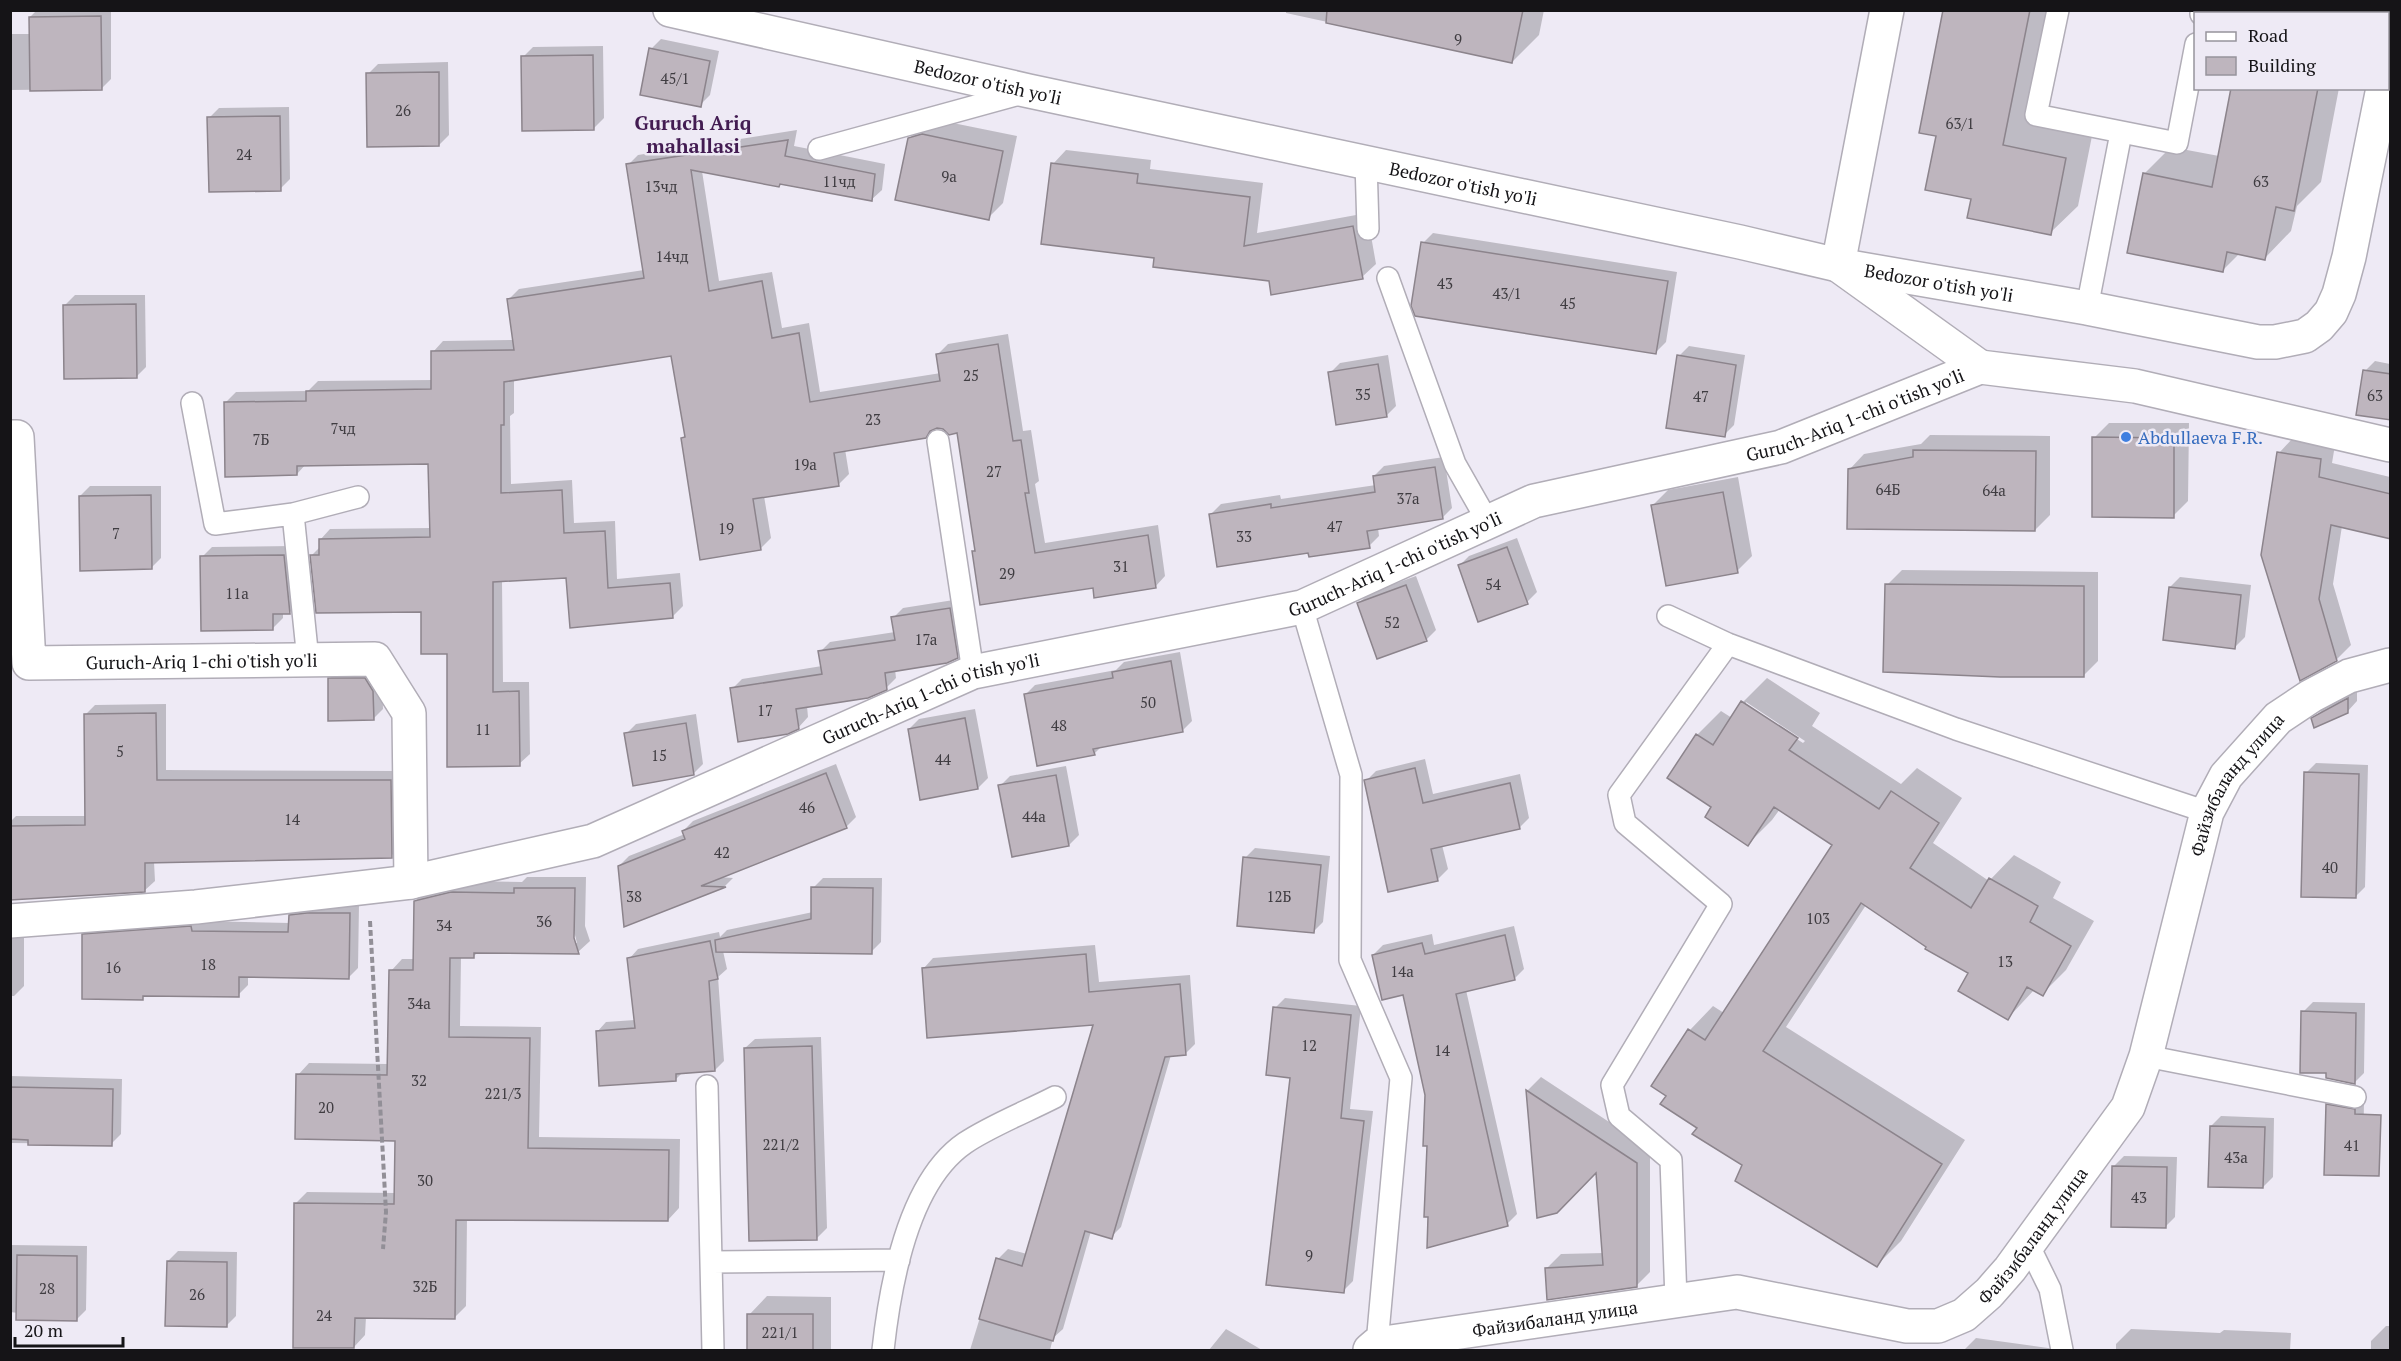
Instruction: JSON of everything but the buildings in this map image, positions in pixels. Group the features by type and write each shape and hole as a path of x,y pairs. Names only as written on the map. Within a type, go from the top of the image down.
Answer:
{"street":[{"name":"Bedozor o'tish yo'li","path":"669,10 1029,91 1838,265 2087,308 2258,342 2275,342 2305,336 2319,326 2331,312 2339,294 2349,257 2383,90"},
{"path":"1887,10 1838,265 1980,367"},
{"name":"Guruch-Ariq 1-chi o'tish yo'li","path":"10,921 196,907 368,888 411,882 593,841 974,672 1302,607 1534,501 1781,447 1980,367 2135,386 2391,445"},
{"name":"Guruch-Ariq 1-chi o'tish yo'li","path":"10,437 17,437 29,663 375,660 409,713 411,882"},
{"name":"Файзибаланд улица","path":"1374,1347 1737,1292 1907,1326 1938,1326 1964,1315 1989,1293 2028,1244 2128,1107 2146,1056 2207,812 2226,776 2278,718 2311,696 2349,676 2391,665"}],"lane":[{"path":"2058,10 2036,115 2176,143 2194,54"},
{"path":"819,149 1029,91"},
{"path":"2087,308 2121,133"},
{"path":"1366,162 1368,229"},
{"path":"1388,278 1455,464 1488,522"},
{"path":"192,403 215,524 293,514 358,497"},
{"path":"938,441 974,672"},
{"path":"293,514 308,660"},
{"path":"1302,607 1351,775 1350,960 1401,1078 1374,1347"},
{"path":"1668,616 1728,644 1956,729 2207,812"},
{"path":"1676,1300 1671,1160 1619,1116 1612,1085 1721,903 1625,823 1619,795 1728,644"},
{"path":"2146,1056 2355,1097"},
{"path":"707,1086 713,1350"},
{"path":"883,1350 887,1309 899,1260 921,1196 940,1166 965,1143 1055,1097"},
{"path":"2028,1244 2050,1288 2062,1350"},
{"path":"712,1262 899,1260"}],"path":[{"path":"368,888 386,1212 383,1249"}],"place":[{"name":"Abdullaeva F.R.","path":"2126,437"}],"district":[{"name":"Guruch Ariq mahallasi","path":"693,134"}]}
